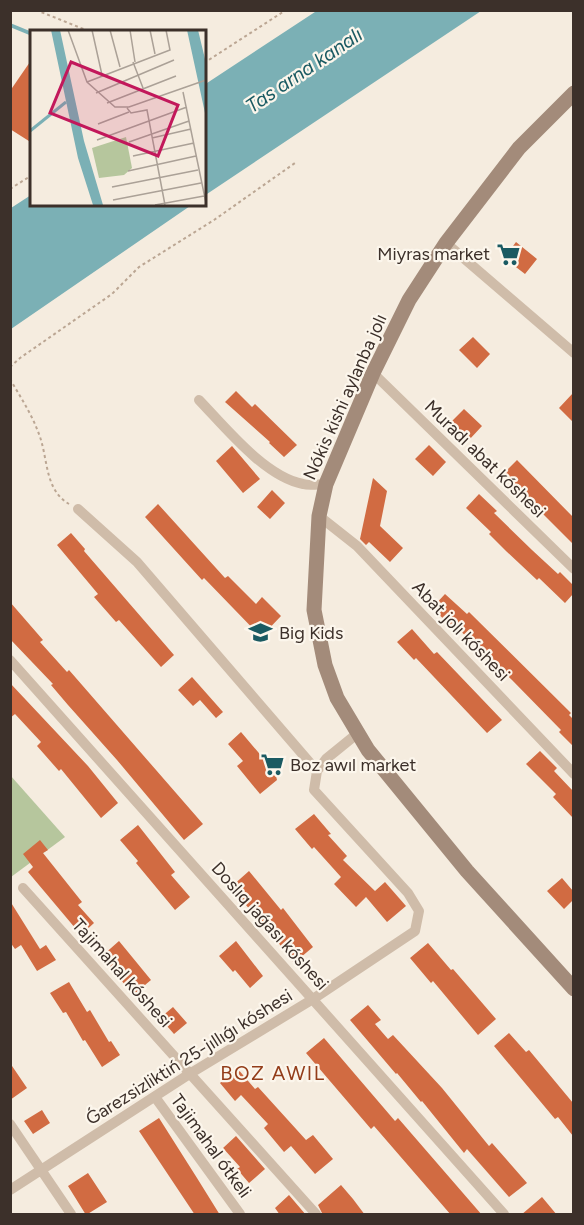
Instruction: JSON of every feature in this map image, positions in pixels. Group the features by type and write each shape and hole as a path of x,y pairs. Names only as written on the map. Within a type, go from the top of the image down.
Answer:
{"main road":[{"name":"Nókis kishi aylanba jolı","path":"573,93 519,148 446,243 409,300 373,373 326,484 320,516 314,610 325,665 337,698 368,750 467,871 573,990"}],"street":[{"path":"446,243 573,353"},
{"name":"Muradı abat kóshesi","path":"373,373 573,569"},
{"path":"199,400 264,466 286,479 304,485 326,484"},
{"path":"78,509 137,562 317,771 326,759 358,733"},
{"name":"Abat jolı kóshesi","path":"320,516 357,546 573,774"},
{"name":"Doslıq jaǵası kóshesi","path":"10,660 504,1215"},
{"name":"Ǵarezsizliktiń 25-jıllıǵı kóshesi","path":"10,1190 191,1073 313,999 415,931 419,911 414,902 314,790 317,771"},
{"name":"Tajimahal kóshesi","path":"22,888 191,1073 316,1215"},
{"name":"Tajimahal ótkeli","path":"155,1097 240,1215"},
{"path":"10,1124 42,1168 71,1215"}],"path":[{"path":"36,10 86,30"},
{"path":"206,62 286,10"},
{"path":"10,367 112,294 139,267 214,220 295,163"},
{"path":"10,189 30,176"},
{"path":"10,379 31,414 40,438 51,484 63,500 78,509"}],"green space":[{"path":"10,775 65,837 11,877 10,877"}],"water":[{"name":"Tas arna kanalı","path":"318,10 481,11 206,195 206,84"},
{"path":"30,196 30,206 190,206 11,329 11,208"}],"building":[{"path":"30,62 30,142 10,129 10,91"},
{"path":"516,242 537,259 525,274 504,258"},
{"path":"473,337 490,354 477,368 459,350"},
{"path":"236,391 252,407 255,404 297,445 284,457 225,402"},
{"path":"573,393 573,422 559,408"},
{"path":"464,409 482,426 469,440 451,422"},
{"path":"429,445 446,462 433,476 415,459"},
{"path":"232,446 260,479 243,493 216,461"},
{"path":"517,460 573,517 573,544 503,474"},
{"path":"373,478 387,491 380,526 403,548 390,562 369,542 366,545 360,539"},
{"path":"272,490 285,503 270,519 257,507"},
{"path":"479,494 497,511 494,513 532,550 573,585 573,594 565,603 506,551 489,534 491,532 466,508"},
{"path":"158,504 225,578 228,576 256,604 262,597 281,616 261,637 204,578 202,580 145,517"},
{"path":"71,533 174,655 161,667 119,620 116,622 94,597 98,594 57,545"},
{"path":"445,594 467,614 469,612 571,713 569,715 573,719 573,746 559,732 561,730 512,680 452,623 450,625 432,608"},
{"path":"10,602 43,640 40,642 67,672 69,670 203,824 184,840 51,685 53,684 10,639"},
{"path":"412,629 434,654 437,652 502,720 487,733 416,658 414,660 397,642"},
{"path":"192,677 223,712 216,718 200,700 193,706 178,690"},
{"path":"10,683 88,766 118,803 101,818 61,769 59,771 37,746 41,742 15,714 10,718"},
{"path":"241,732 275,772 277,780 260,794 237,766 243,761 228,744"},
{"path":"540,751 557,768 554,771 573,791 573,818 553,797 556,794 526,764"},
{"path":"314,814 331,834 328,835 347,856 343,860 375,891 385,882 406,906 387,922 366,897 356,907 334,884 341,877 295,829"},
{"path":"138,825 175,872 171,875 190,897 175,910 120,840"},
{"path":"40,840 48,850 43,853 82,902 78,905 94,923 81,935 28,872 33,867 23,854"},
{"path":"249,871 281,910 283,908 313,947 294,963 253,910 251,911 231,887"},
{"path":"562,878 573,891 573,900 564,909 547,891"},
{"path":"10,901 40,949 46,945 56,960 37,971 21,945 15,949 10,942"},
{"path":"119,941 151,980 133,995 102,956"},
{"path":"236,941 263,976 250,988 219,956"},
{"path":"428,943 496,1019 478,1035 433,981 431,983 410,958"},
{"path":"69,982 87,1012 90,1010 109,1042 111,1041 120,1055 102,1067 66,1012 63,1013 50,993"},
{"path":"368,1005 381,1020 375,1024 388,1039 393,1035 442,1088 489,1146 492,1143 527,1183 509,1197 467,1149 464,1153 422,1101 350,1020"},
{"path":"173,1007 187,1023 174,1034 160,1018"},
{"path":"509,1033 526,1052 529,1050 573,1103 573,1136 558,1117 555,1119 494,1046"},
{"path":"324,1038 395,1121 398,1118 482,1215 451,1215 374,1126 371,1129 306,1053"},
{"path":"10,1063 27,1088 10,1100"},
{"path":"237,1068 255,1089 258,1087 306,1140 313,1135 333,1159 315,1174 291,1146 284,1152 264,1128 268,1124 241,1095 235,1101 220,1083"},
{"path":"42,1110 50,1123 33,1134 24,1121"},
{"path":"159,1118 220,1215 195,1215 139,1131"},
{"path":"236,1136 265,1169 249,1183 237,1169 240,1167 223,1148"},
{"path":"88,1173 107,1202 86,1215 68,1186"},
{"path":"341,1185 365,1215 323,1215 318,1205"},
{"path":"289,1195 306,1215 280,1215 275,1208"},
{"path":"542,1197 557,1215 521,1215"}],"waterway":[{"path":"10,25 30,33"}],"place":[{"name":"Miyras market","path":"508,254"},
{"name":"Big Kids","path":"261,633"},
{"name":"Boz awıl market","path":"272,765"}],"district":[{"name":"BOZ AWIL","path":"273,1073"}]}
